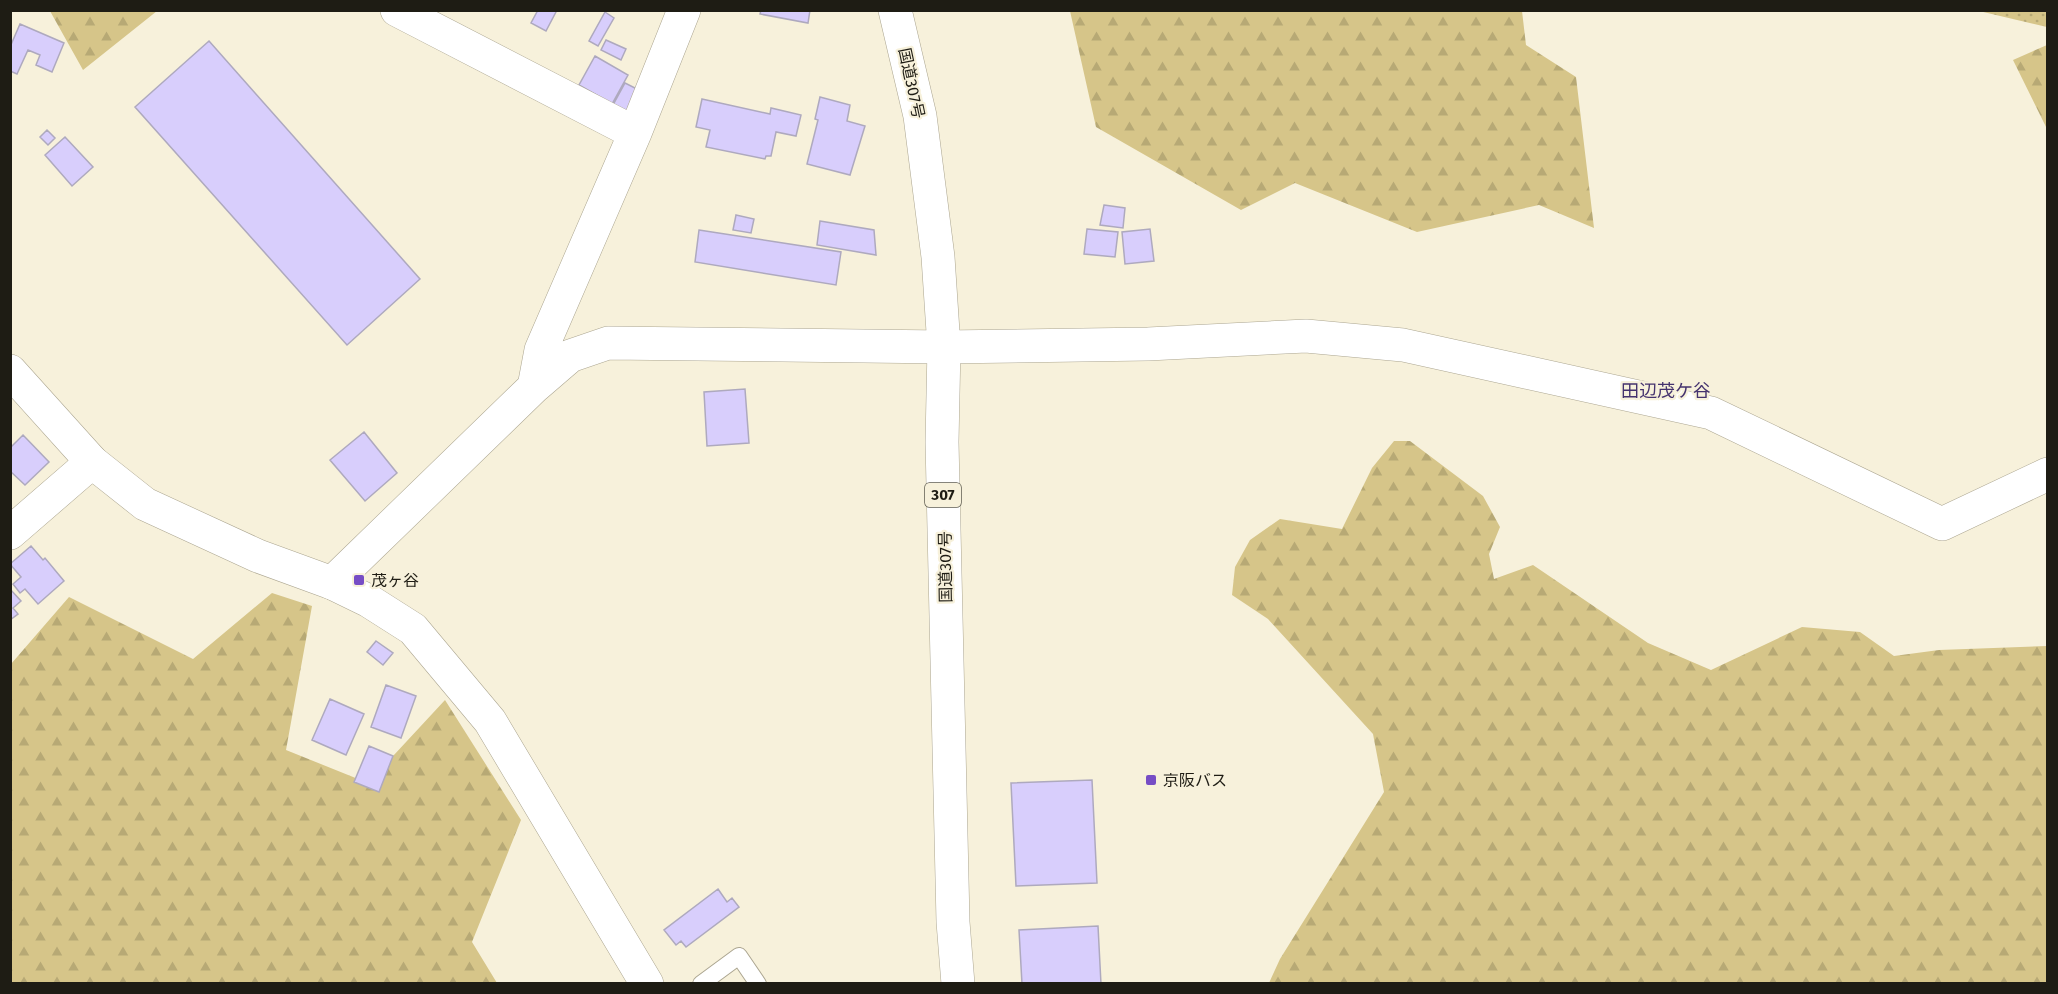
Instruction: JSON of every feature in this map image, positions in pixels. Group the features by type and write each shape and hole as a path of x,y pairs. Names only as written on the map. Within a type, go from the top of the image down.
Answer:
{"main road":[{"path":"397,10 635,133"},
{"path":"534,387 541,350 635,133 684,10"},
{"name":"国道307号","path":"895,10 920,116 938,257 945,347 942,442 953,922 958,984"},
{"path":"332,583 534,387 570,356 608,343 945,347 1148,344 1306,336 1403,345 1711,413 1942,524 2048,474"},
{"path":"10,371 92,462 145,504 258,556 332,583 369,601 413,630 490,721 646,984"},
{"path":"10,533 92,462"}],"lane":[{"path":"701,984 739,956 758,984"}],"green space":[{"path":"50,11 157,11 83,70"},
{"path":"1070,11 1522,11 1526,45 1576,77 1594,228 1539,205 1417,232 1295,183 1241,210 1096,127"},
{"path":"1979,11 2047,11 2047,27"},
{"path":"2047,45 2047,129 2013,60"},
{"path":"1394,441 1410,441 1483,496 1500,527 1489,554 1494,579 1533,565 1648,643 1711,670 1802,627 1860,632 1894,656 1939,650 2047,646 2047,983 1269,983 1280,959 1384,792 1373,734 1268,619 1232,595 1235,567 1250,540 1280,519 1342,529 1372,468"},
{"path":"272,593 312,606 286,750 368,783 445,700 521,820 472,942 497,983 11,984 11,664 69,597 193,659"}],"building":[{"path":"538,10 557,10 546,31 531,23"},
{"path":"761,10 810,10 808,23 760,14"},
{"path":"605,12 614,18 598,46 589,41"},
{"path":"20,24 64,43 52,72 36,65 40,55 28,50 17,74 10,71 10,47"},
{"path":"606,40 626,49 621,60 601,50"},
{"path":"209,41 420,279 347,345 135,107"},
{"path":"595,56 628,75 612,104 579,85"},
{"path":"625,83 641,91 628,113 613,105"},
{"path":"820,97 850,105 847,121 865,126 850,175 807,164 818,120 815,119"},
{"path":"702,99 770,114 771,108 801,115 796,136 776,132 771,156 766,156 765,159 706,147 710,130 696,127"},
{"path":"47,130 55,138 48,145 40,137"},
{"path":"65,137 93,167 72,186 45,155"},
{"path":"1104,205 1125,208 1123,228 1100,225"},
{"path":"736,215 754,219 751,233 733,230"},
{"path":"820,221 874,230 876,255 817,245"},
{"path":"1087,229 1118,232 1115,257 1084,254"},
{"path":"1150,229 1154,261 1125,264 1122,232"},
{"path":"699,230 841,252 836,285 695,262"},
{"path":"745,389 749,443 707,446 704,392"},
{"path":"364,432 397,473 365,501 330,460"},
{"path":"23,435 49,462 25,485 10,471 10,448"},
{"path":"31,546 43,560 45,558 64,581 38,604 25,589 20,593 13,584 21,577 10,564"},
{"path":"10,589 21,601 13,608 18,614 10,620"},
{"path":"376,641 393,653 383,665 367,652"},
{"path":"386,685 416,696 401,738 371,727"},
{"path":"330,699 364,714 346,755 312,740"},
{"path":"369,746 393,756 379,792 354,782"},
{"path":"1092,780 1097,883 1016,886 1011,783"},
{"path":"718,889 727,902 732,898 739,907 686,947 681,941 676,945 664,930"},
{"path":"1098,926 1101,984 1022,984 1019,930"}],"place":[{"name":"茂ヶ谷","path":"359,580"},
{"name":"京阪バス","path":"1151,780"}],"district":[{"name":"田辺茂ケ谷","path":"1666,391"}]}
